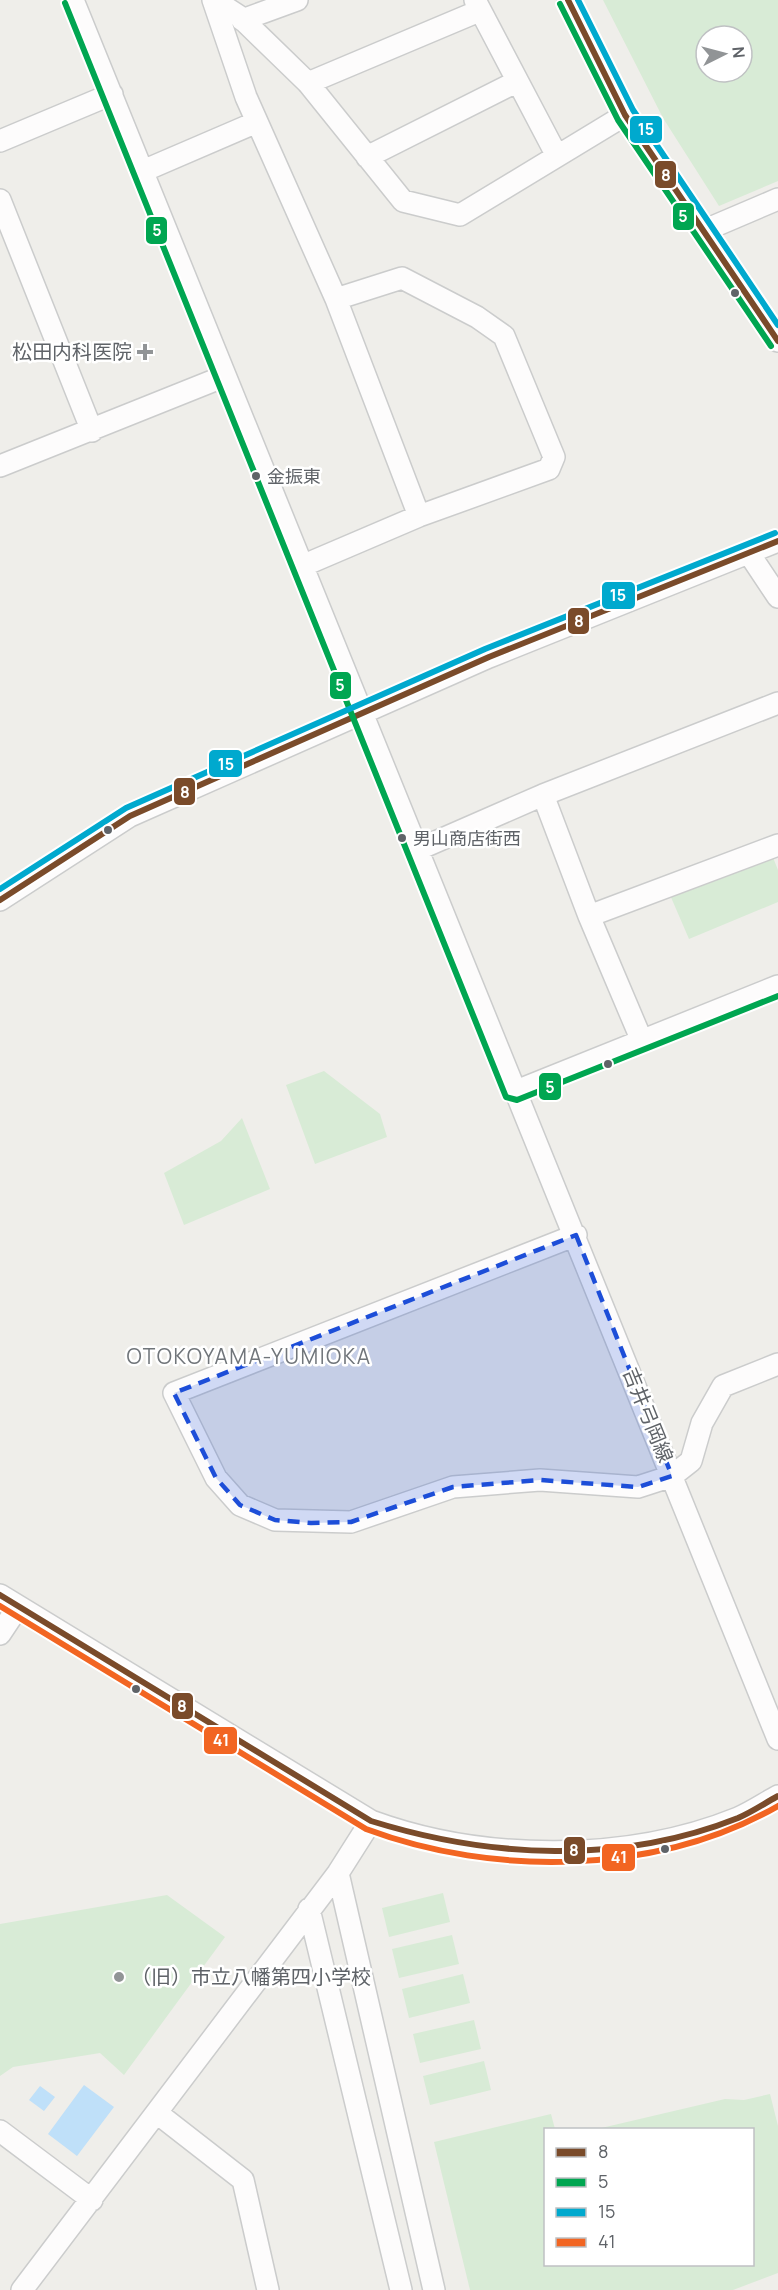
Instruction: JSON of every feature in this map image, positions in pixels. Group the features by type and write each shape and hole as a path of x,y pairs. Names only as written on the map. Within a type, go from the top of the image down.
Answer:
{"street":[{"name":"吉井弓岡線","path":"73,0 514,1092 576,1235 778,1739"},
{"path":"213,0 242,20 308,83 403,201 460,215 625,115"},
{"path":"213,0 246,97 336,299 419,516"},
{"path":"242,20 297,0"},
{"path":"568,0 625,115 778,340"},
{"path":"308,83 477,6 557,156"},
{"path":"367,157 516,82"},
{"path":"0,141 112,94"},
{"path":"143,171 257,122"},
{"path":"703,231 778,199"},
{"path":"0,200 92,431"},
{"path":"302,566 419,516 549,469 554,457 504,336 477,317 402,278 336,299"},
{"path":"0,466 225,376"},
{"path":"0,900 130,816 489,657 778,541"},
{"path":"748,552 778,597"},
{"path":"417,850 543,795 778,703"},
{"path":"543,795 589,916 642,1041"},
{"path":"589,916 778,845"},
{"path":"514,1092 778,986"},
{"path":"576,1235 174,1393 216,1478 240,1505 275,1520 351,1522 453,1488 540,1480 638,1487 672,1476 691,1461 702,1423 723,1386 778,1364"},
{"path":"0,1595 371,1821 392,1828 479,1848 586,1852 673,1839 738,1818 778,1796"},
{"path":"0,1634 18,1607"},
{"path":"22,2290 338,1873 371,1821"},
{"path":"338,1873 434,2290"},
{"path":"309,1909 401,2290"},
{"path":"157,2113 243,2180 268,2290"},
{"path":"360,2120 393,2115"},
{"path":"0,2131 92,2200"}],"highlighted area":[{"path":"576,1235 672,1476 638,1487 540,1480 453,1487 351,1522 311,1523 275,1520 240,1505 216,1478 174,1393"}],"green space":[{"path":"603,0 778,0 778,181 719,206 663,118"},
{"path":"772,855 778,870 778,902 689,939 670,895"},
{"path":"324,1071 380,1114 387,1137 315,1164 286,1085"},
{"path":"242,1118 270,1189 184,1225 164,1173 221,1141"},
{"path":"443,1893 450,1922 389,1937 382,1908"},
{"path":"167,1895 225,1937 124,2075 100,2053 13,2067 0,2076 0,1924"},
{"path":"452,1935 459,1964 399,1978 392,1949"},
{"path":"463,1974 470,2003 409,2018 402,1989"},
{"path":"474,2020 481,2049 420,2063 413,2034"},
{"path":"484,2061 491,2090 430,2105 423,2076"},
{"path":"770,2094 778,2126 778,2273 733,2290 470,2290 434,2142 551,2114 555,2128 544,2128 544,2266 754,2266 754,2128 601,2128 725,2099 744,2100"}],"water":[{"path":"84,2085 114,2107 77,2156 48,2134"},
{"path":"40,2086 55,2097 44,2111 29,2100"}],"transit line":[{"name":"8","path":"568,0 625,115 778,341"},
{"name":"15","path":"578,0 633,110 778,325"},
{"name":"5","path":"65,3 506,1097 517,1100 778,996"},
{"name":"5","path":"560,4 618,120 771,346"},
{"name":"15","path":"0,889 126,808 485,649 775,533"},
{"name":"8","path":"0,900 130,816 489,657 778,541"},
{"name":"8","path":"0,1595 371,1821 416,1833 462,1843 508,1849 555,1851 601,1849 648,1844 693,1833 738,1818 778,1796"},
{"name":"41","path":"0,1606 366,1829 416,1845 468,1855 521,1861 575,1861 629,1856 681,1845 731,1829 778,1806"}],"place":[{"name":"松田内科医院","path":"145,352"},
{"name":"金振東","path":"256,476"},
{"name":"男山商店街西","path":"402,838"},
{"name":"（旧）市立八幡第四小学校","path":"119,1977"}],"district":[{"name":"OTOKOYAMA-YUMIOKA","path":"249,1357"}]}
